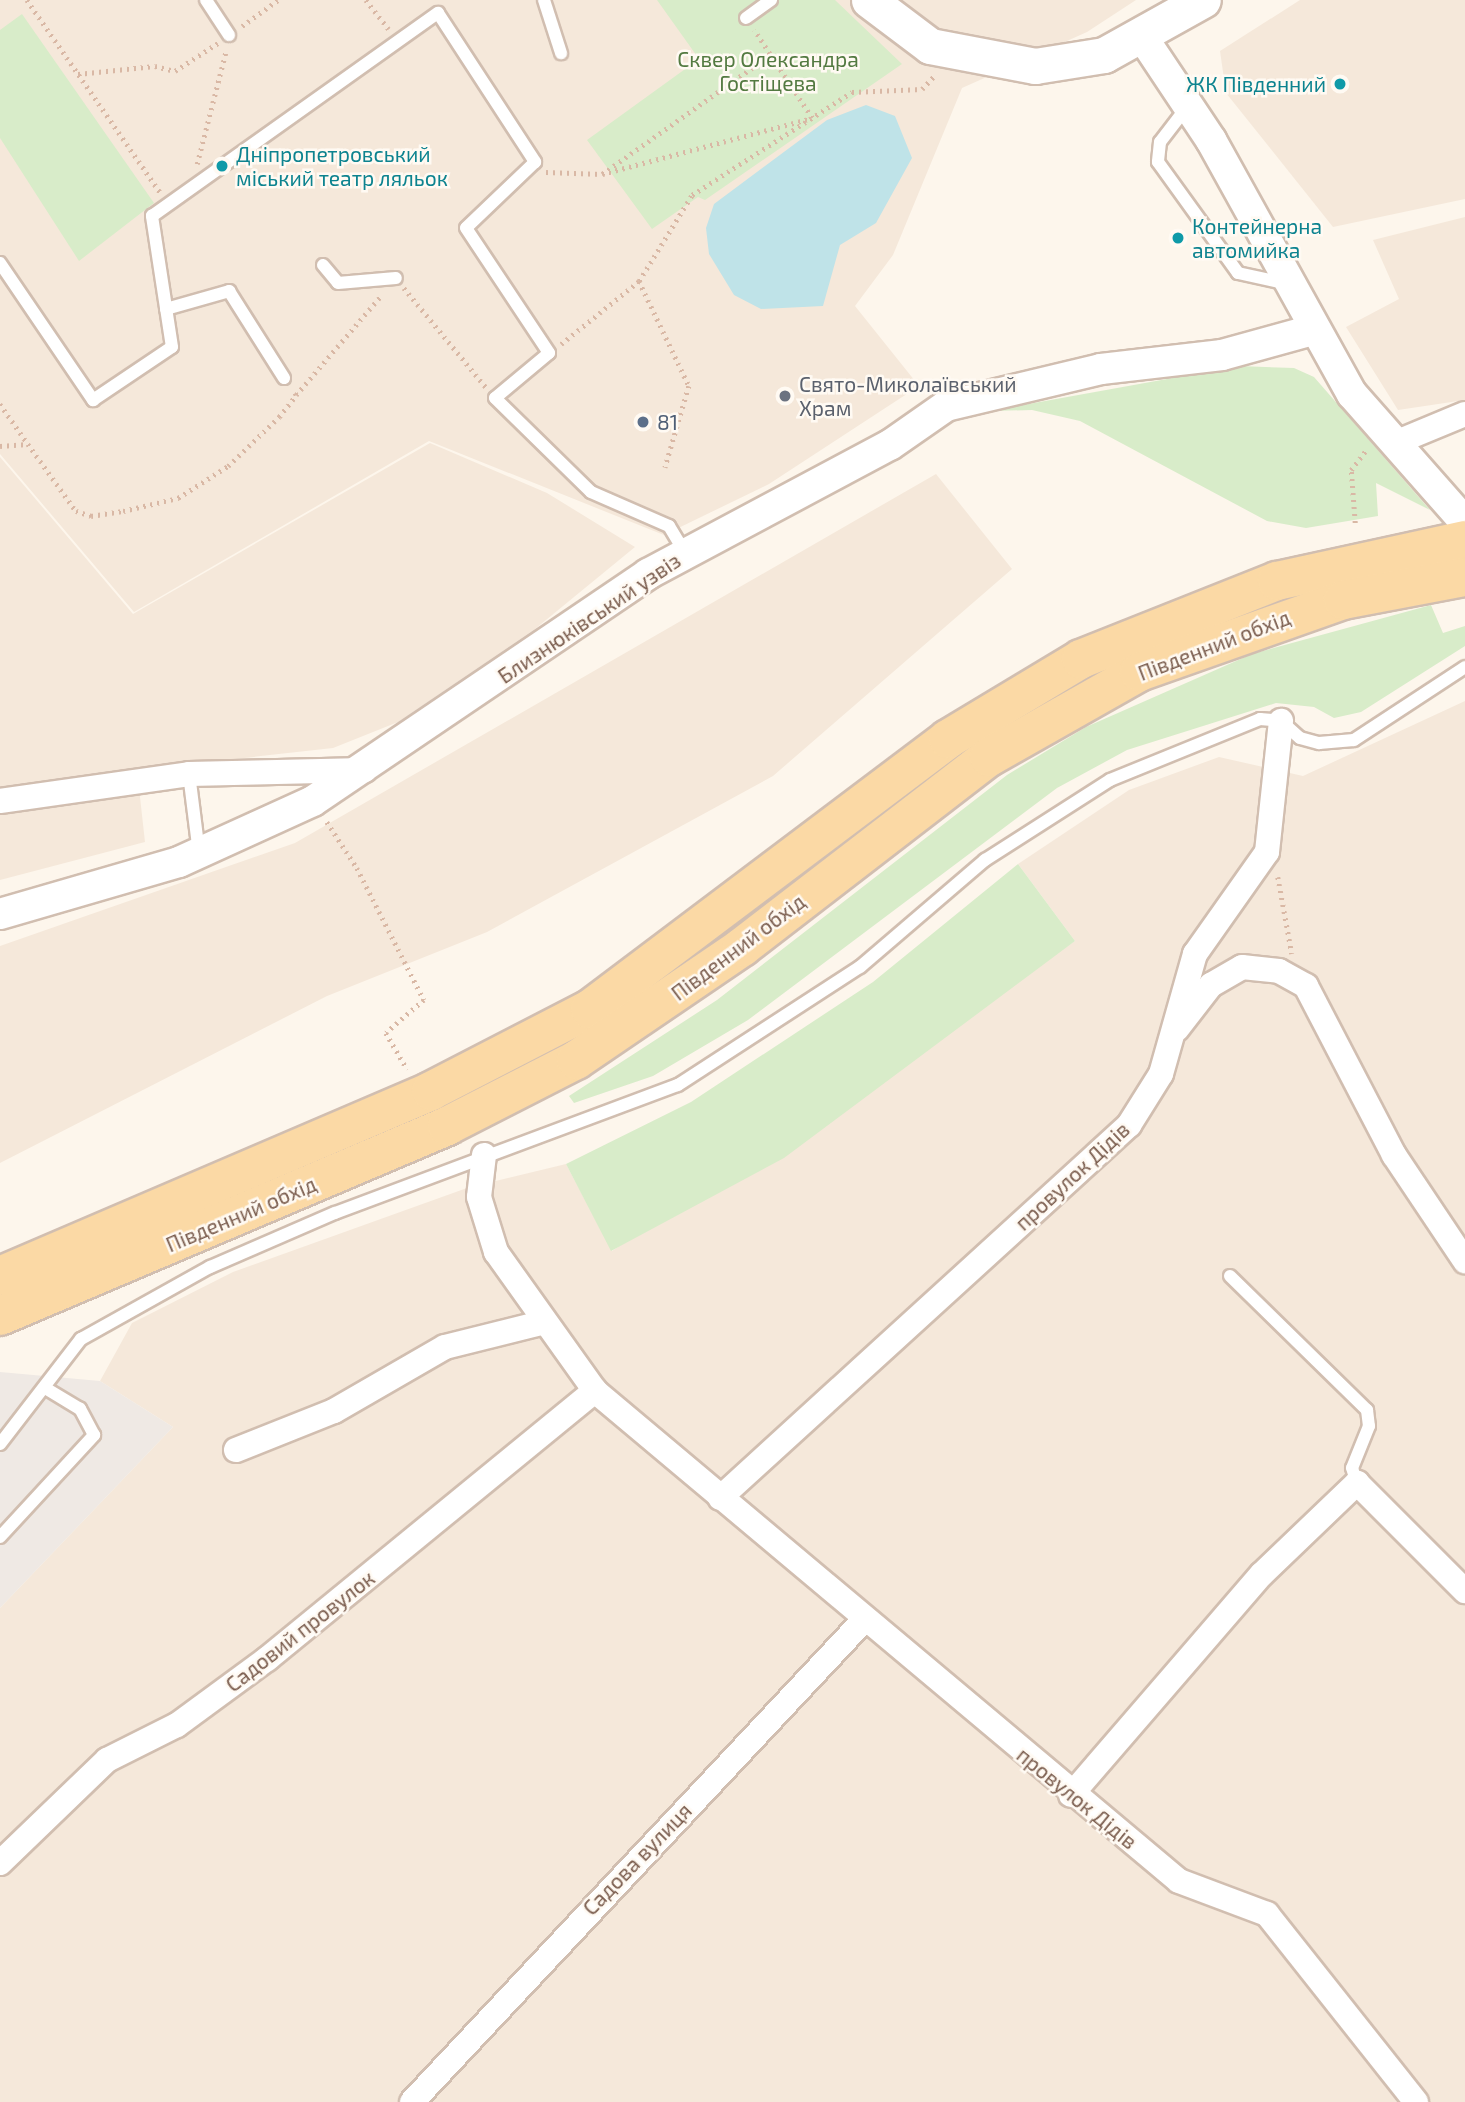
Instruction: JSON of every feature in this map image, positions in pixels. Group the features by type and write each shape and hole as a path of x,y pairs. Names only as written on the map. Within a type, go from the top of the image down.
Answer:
{"main road":[{"path":"869,0 892,22 947,50 1005,64 1065,65 1143,37 1203,0"},
{"path":"900,0 947,50"},
{"name":"Південний обхід","path":"0,1316 447,1126 576,1060 742,947 989,757 1139,672 1418,564 1465,540"},
{"name":"Південний обхід","path":"0,1276 430,1091 590,1009 948,739 1082,659 1212,603 1418,564 1465,577"}],"street":[{"path":"1143,37 1189,106 1295,286 1313,330 1352,394 1465,522"},
{"name":"Близнюківський узвіз","path":"0,914 200,855 313,801 366,770 685,553 971,397 1101,369 1222,355 1313,330"},
{"path":"1389,436 1465,414"},
{"name":"провулок Дідів","path":"720,1498 1129,1125 1161,1074 1177,1029 1181,991 1195,954 1266,852 1281,721"},
{"path":"0,801 189,774 366,770"},
{"path":"1177,1029 1211,985 1242,967 1294,979 1326,1016 1394,1155 1465,1261"},
{"name":"провулок Дідів","path":"484,1156 479,1197 496,1252 541,1323 596,1391 1071,1796 1179,1881 1267,1914 1416,2102"},
{"path":"236,1450 334,1411 445,1347 541,1323"},
{"name":"Садовий провулок","path":"0,1863 107,1760 177,1725 267,1659 596,1391"},
{"path":"1071,1796 1262,1574 1357,1483 1465,1591"},
{"name":"Садова вулиця","path":"412,2102 865,1619"}],"lane":[{"path":"205,0 229,35"},
{"path":"544,0 561,53"},
{"path":"746,18 771,0"},
{"path":"0,263 93,400 172,347 152,216 438,13 535,162 466,228 549,353 495,398 591,492 669,526 685,553"},
{"path":"1189,106 1160,142 1158,162 1238,273 1295,286"},
{"path":"323,265 338,283 396,278"},
{"path":"166,309 229,291 284,378"},
{"path":"0,1444 48,1390 81,1339 210,1268 484,1156 678,1085 860,967 985,860 1111,779 1221,730 1259,719 1281,721 1300,738 1319,743 1354,740 1465,667"},
{"path":"189,774 200,855"},
{"path":"1230,1276 1367,1410 1369,1426 1352,1468 1357,1483"},
{"path":"0,1537 94,1435 80,1409 48,1390"}],"path":[{"path":"27,0 168,205"},
{"path":"78,74 155,66 175,71 278,0"},
{"path":"366,0 398,41"},
{"path":"746,18 812,118"},
{"path":"191,189 229,35"},
{"path":"549,353 639,281 692,195 852,92 922,89 947,50"},
{"path":"602,174 770,55"},
{"path":"535,162 545,172 602,174 812,118"},
{"path":"0,404 76,511 91,516 178,498 228,467 296,395 396,278 495,398"},
{"path":"639,281 689,386 665,468"},
{"path":"284,378 296,395"},
{"path":"1355,523 1351,470 1389,436"},
{"path":"0,446 28,444"},
{"path":"313,801 358,868 424,1000 386,1032 405,1068"},
{"path":"1266,852 1291,930 1294,979"}],"shaded area":[{"path":"0,0 1136,0 1087,32 962,88 893,255 855,306 919,386 769,484 664,535 429,441 134,612 0,454"},
{"name":"ЖК Південний","path":"1300,0 1465,0 1465,199 1333,227 1226,93 1220,51"},
{"path":"1465,217 1465,400 1398,410 1346,327 1399,299 1373,240"},
{"path":"430,443 547,493 635,547 535,629 398,722 333,748 137,770 145,842 0,880 0,457 133,614"},
{"path":"936,474 1012,569 773,776 487,932 327,996 0,1163 0,946 295,843"},
{"path":"1465,701 1465,2102 0,2102 0,1608 173,1427 100,1381 132,1323 233,1272 467,1188 566,1164 612,1251 1075,941 1018,864 1129,790 1219,757 1303,776"},
{"path":"0,1372 100,1381 173,1427 0,1608"}],"green space":[{"name":"Сквер Олександра Гостіщева","path":"657,0 835,0 902,64 705,200 698,197 652,229 587,140 699,59"},
{"path":"22,14 154,203 79,261 0,138 0,30"},
{"path":"1239,366 1294,368 1314,377 1430,510 1376,483 1378,516 1306,528 1267,521 1080,421 1032,410 990,411"},
{"path":"1431,605 1443,633 1465,626 1465,646 1361,712 1334,718 1314,707 1276,703 1127,750 1057,788 748,1020 653,1076 574,1103 569,1096 717,1000 1007,775 1086,727 1252,654"},
{"path":"1018,864 1075,941 784,1158 611,1251 566,1164 691,1102 873,982"}],"water":[{"path":"866,105 895,116 912,158 876,223 840,245 823,306 761,309 734,295 709,254 706,228 714,204 827,120"}],"place":[{"name":"ЖК Південний","path":"1340,84"},
{"name":"Дніпропетровський міський театр ляльок","path":"222,166"},
{"name":"Контейнерна автомийка","path":"1178,238"},
{"name":"Свято-Миколаївський Храм","path":"785,396"},
{"name":"81","path":"643,422"}]}
